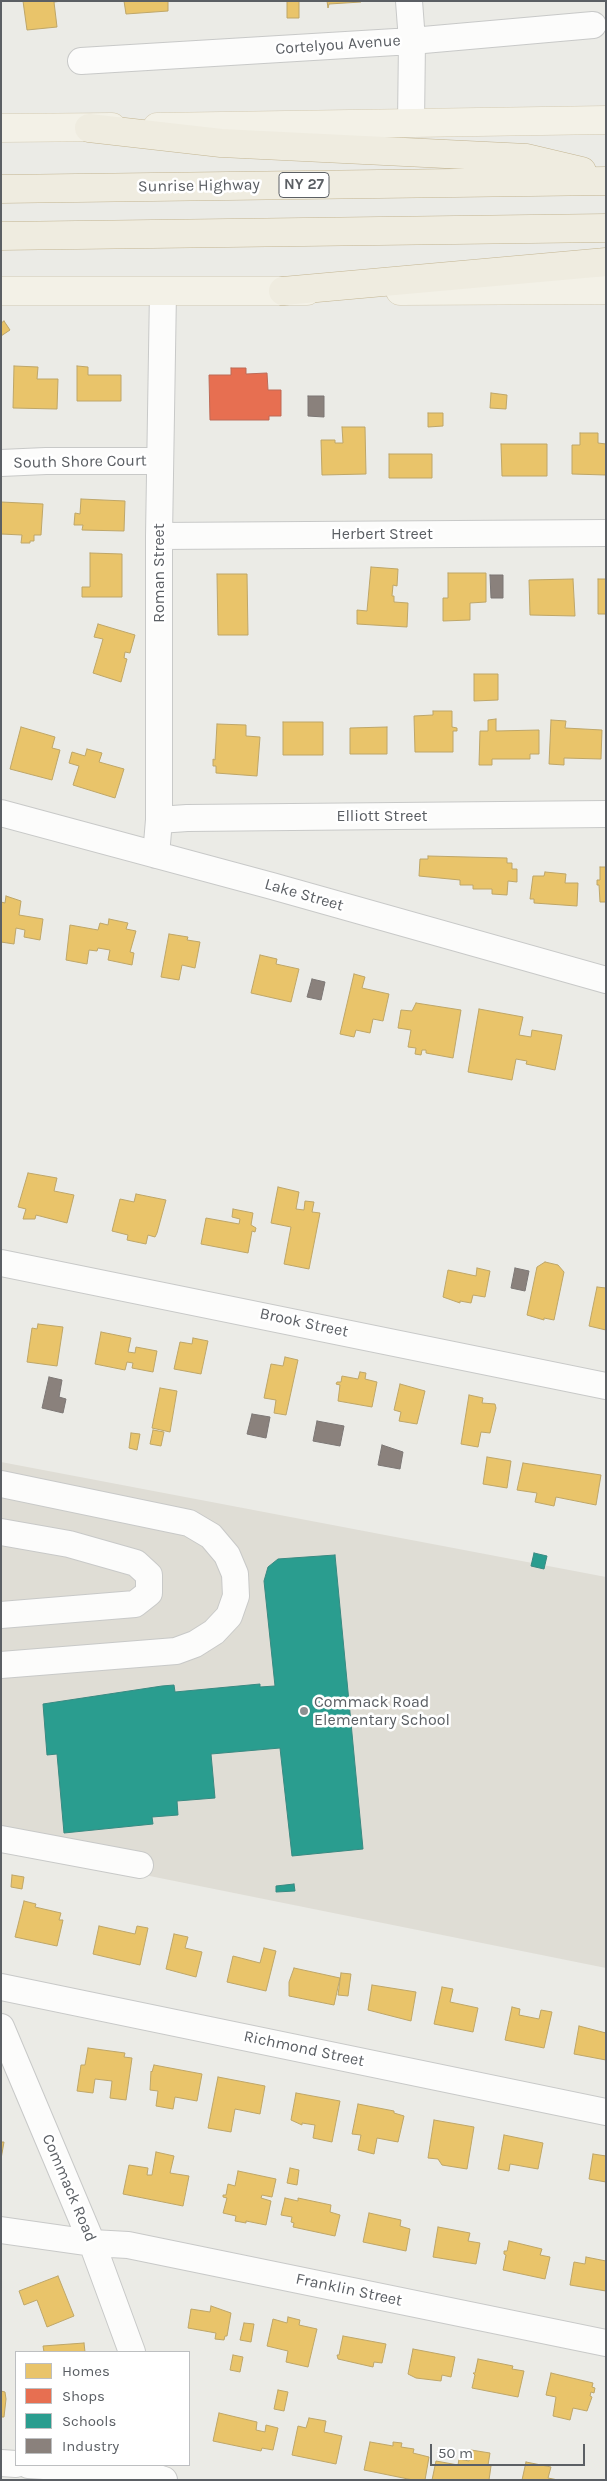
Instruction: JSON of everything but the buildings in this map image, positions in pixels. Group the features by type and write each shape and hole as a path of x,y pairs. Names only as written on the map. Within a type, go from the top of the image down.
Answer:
{"highway":[{"path":"89,128 221,143 527,158 606,179"},
{"name":"Sunrise Highway","path":"1,189 606,179"},
{"path":"1,236 606,228"},
{"path":"283,292 606,262"}],"main road":[{"path":"1,128 606,120"},
{"path":"1,291 606,290"}],"street":[{"path":"409,1 412,41 411,123"},
{"name":"Cortelyou Avenue","path":"82,61 412,41 593,25"},
{"name":"Roman Street","path":"156,855 159,820 159,536 163,291"},
{"name":"South Shore Court","path":"1,463 46,460 160,461"},
{"name":"Herbert Street","path":"159,536 606,533"},
{"name":"Lake Street","path":"1,813 606,980"},
{"name":"Elliott Street","path":"159,820 187,818 606,814"},
{"name":"Brook Street","path":"1,1263 606,1386"},
{"path":"1,1484 188,1523 211,1536 227,1555 235,1574 236,1596 229,1616 214,1632 195,1644 176,1651 1,1665"},
{"path":"1,1532 69,1544 136,1563 149,1575 149,1594 135,1604 1,1616"},
{"path":"1,1839 140,1865"},
{"name":"Richmond Street","path":"1,1986 606,2112"},
{"name":"Commack Road","path":"1,2027 92,2243 132,2351"},
{"name":"Franklin Street","path":"1,2230 92,2243 128,2245 606,2343"},
{"path":"1,2463 15,2464"},
{"path":"44,2466 139,2472 164,2480"},
{"path":"168,2466 173,2480"}],"shaded area":[{"name":"Commack Road Elementary School","path":"1,1462 606,1577 606,1968 1,1846"}],"place":[{"name":"Commack Road Elementary School","path":"304,1711"}]}
